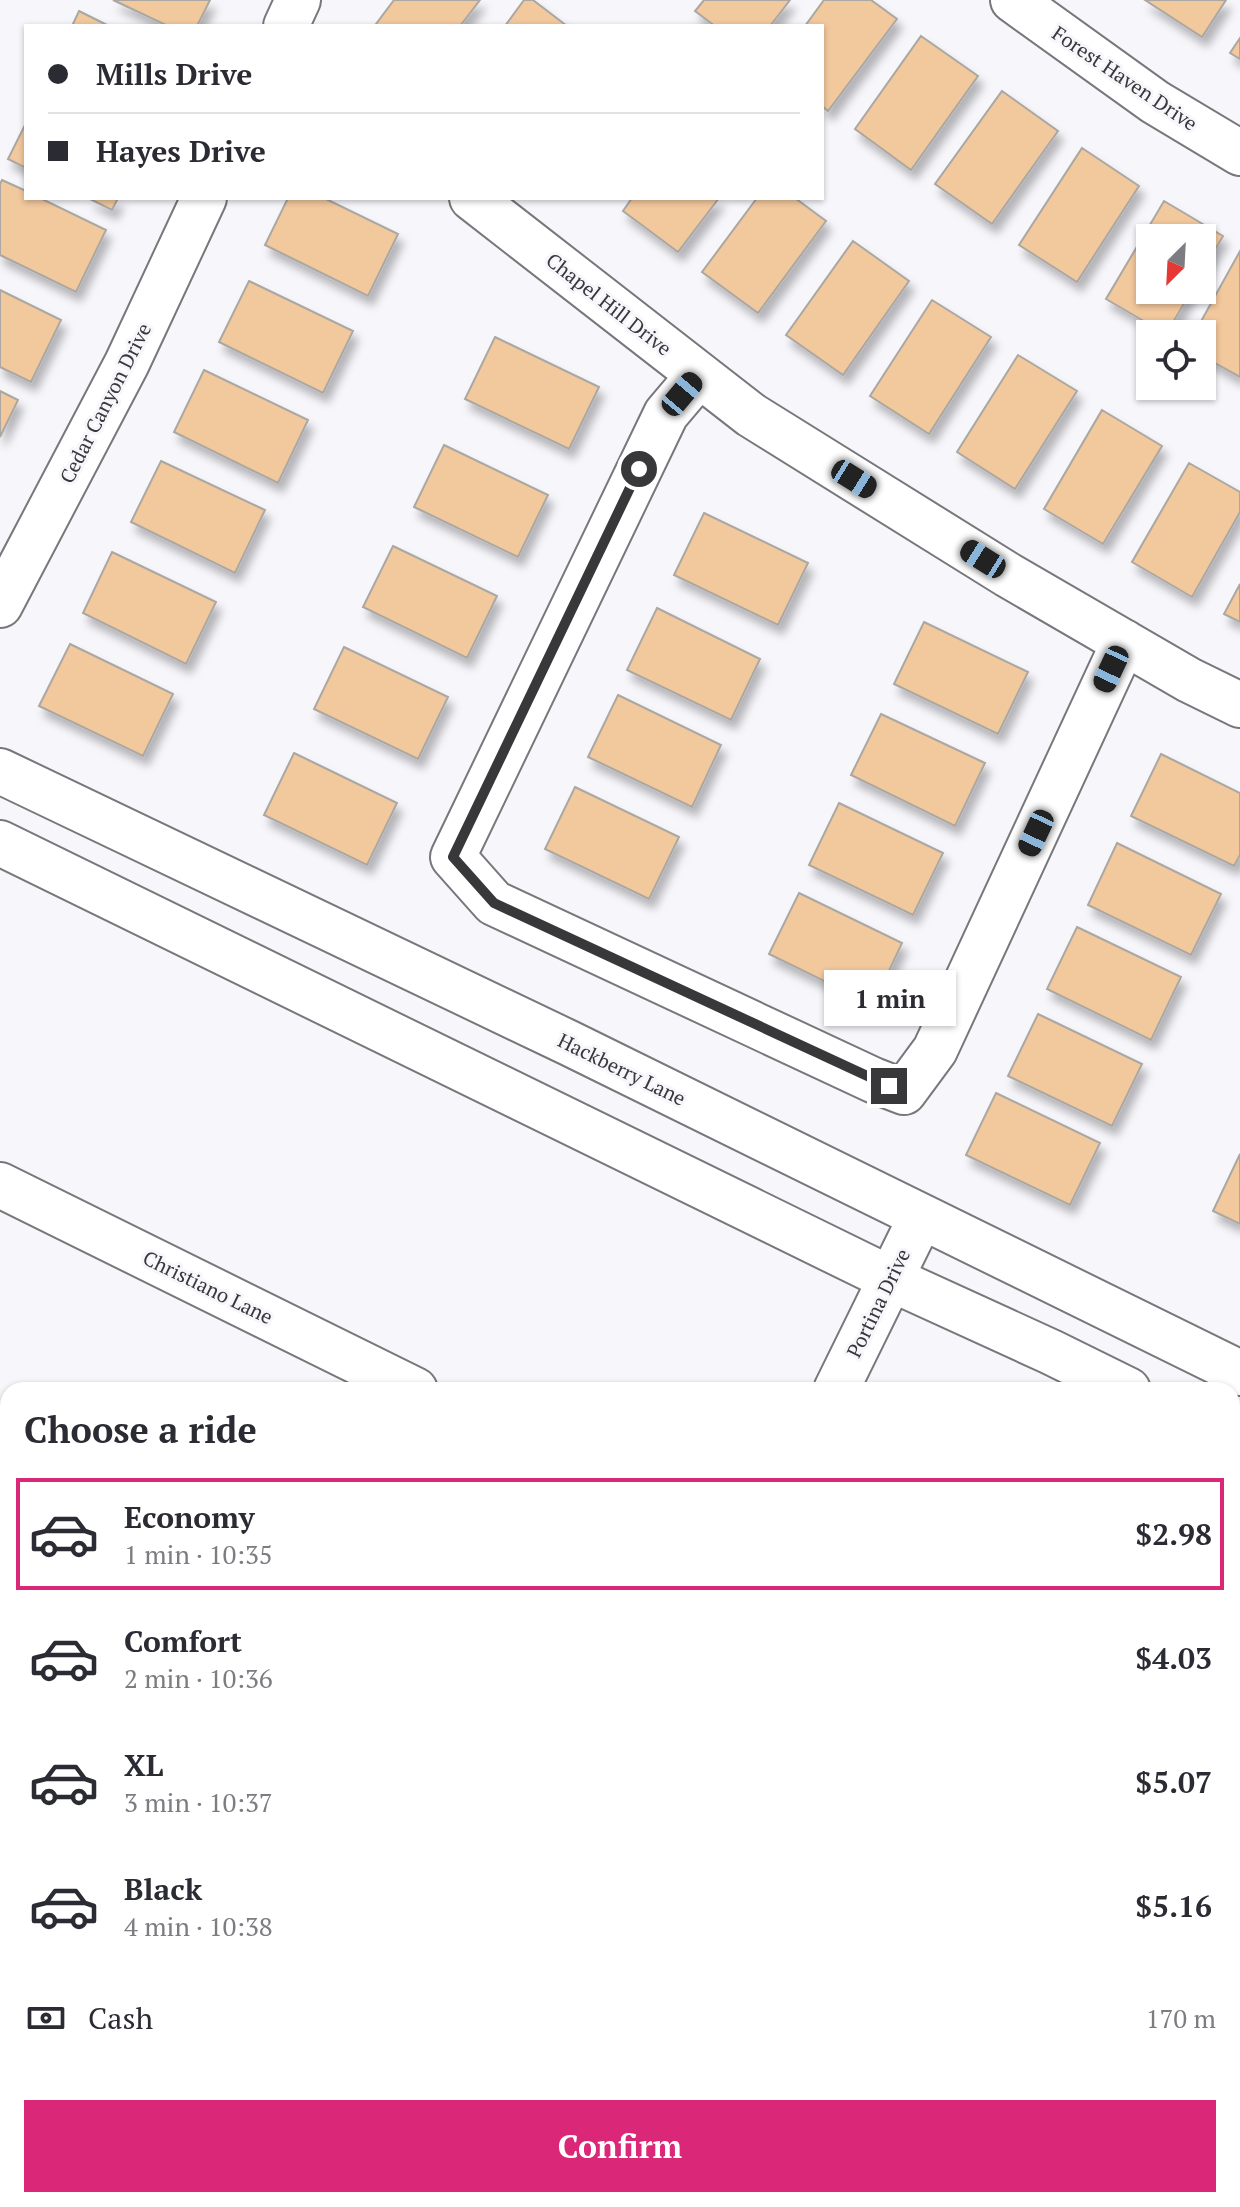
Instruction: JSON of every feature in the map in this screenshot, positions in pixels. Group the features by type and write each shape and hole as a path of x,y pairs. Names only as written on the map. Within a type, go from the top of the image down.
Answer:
{"street":[{"path":"287,24 298,0"},
{"name":"Forest Haven Drive","path":"1013,0 1155,102 1240,153"},
{"name":"Cedar Canyon Drive","path":"0,605 127,363 203,200"},
{"name":"Chapel Hill Drive","path":"475,200 751,415 1008,575 1189,680 1240,705"},
{"path":"699,375 666,414 453,857 494,903 904,1092 935,1050 1124,642"},
{"name":"Hackberry Lane","path":"0,771 569,1043 1240,1373"},
{"path":"0,843 889,1278 1112,1382"},
{"name":"Christiano Lane","path":"0,1185 399,1382"},
{"name":"Portina Drive","path":"840,1382 921,1217"}],"building":[{"path":"113,0 210,0 198,24 164,24"},
{"path":"394,0 480,0 462,24 376,24"},
{"path":"524,0 533,0 564,24 506,24"},
{"path":"704,0 790,0 772,24 712,24 695,11"},
{"path":"824,0 871,0 897,19 828,111 824,108 824,24 806,24"},
{"path":"1145,0 1226,0 1202,37"},
{"path":"79,11 105,24 73,24"},
{"path":"921,36 978,76 911,170 855,129"},
{"path":"1240,38 1240,59 1230,53"},
{"path":"1002,91 1058,131 992,224 935,184"},
{"path":"24,127 24,167 8,159"},
{"path":"1082,148 1139,186 1077,282 1019,245"},
{"path":"2,180 24,190 24,200 44,200 106,230 76,292 0,255"},
{"path":"92,200 117,200 112,210"},
{"path":"287,200 328,200 398,234 368,296 265,245"},
{"path":"631,200 717,200 678,252 623,211"},
{"path":"756,200 798,200 826,221 758,313 702,272"},
{"path":"1164,201 1203,224 1150,224"},
{"path":"1216,232 1223,236 1216,248"},
{"path":"853,241 909,281 843,375 786,335"},
{"path":"1136,248 1136,304 1184,304 1174,320 1142,320 1106,299"},
{"path":"1240,251 1240,377 1216,364 1216,320 1202,320 1211,304 1216,304 1216,294"},
{"path":"249,281 353,331 323,393 219,342"},
{"path":"0,290 61,320 31,382 0,367"},
{"path":"932,300 991,337 929,434 870,396"},
{"path":"495,337 599,387 569,449 465,399"},
{"path":"1018,355 1077,391 1015,489 957,452"},
{"path":"204,370 308,420 278,483 174,432"},
{"path":"0,391 18,400 0,437"},
{"path":"1102,410 1162,446 1103,544 1044,509"},
{"path":"444,445 548,495 518,557 414,507"},
{"path":"161,461 265,510 235,573 131,522"},
{"path":"1189,463 1240,492 1240,512 1192,597 1132,562"},
{"path":"704,513 808,563 778,625 674,575"},
{"path":"393,546 497,596 467,658 363,607"},
{"path":"112,552 216,602 186,664 83,613"},
{"path":"1240,584 1240,622 1224,614"},
{"path":"657,608 760,659 731,720 627,670"},
{"path":"924,622 1028,672 998,734 894,684"},
{"path":"70,644 173,694 143,756 39,706"},
{"path":"344,647 448,697 418,759 314,709"},
{"path":"618,695 721,745 692,807 588,757"},
{"path":"881,714 985,763 955,826 851,775"},
{"path":"294,753 397,803 367,865 264,815"},
{"path":"1161,754 1240,793 1240,855 1234,866 1131,816"},
{"path":"575,787 679,837 649,899 545,849"},
{"path":"839,803 943,853 913,915 809,865"},
{"path":"1117,843 1221,894 1191,955 1088,905"},
{"path":"799,893 902,943 873,1005 769,954"},
{"path":"1077,927 1181,977 1151,1040 1047,989"},
{"path":"1038,1014 1142,1064 1112,1126 1008,1076"},
{"path":"996,1093 1100,1143 1070,1205 966,1155"},
{"path":"1240,1154 1240,1224 1213,1211"}],"route":[{"path":"639,469 453,857 494,903 889,1086"}]}
